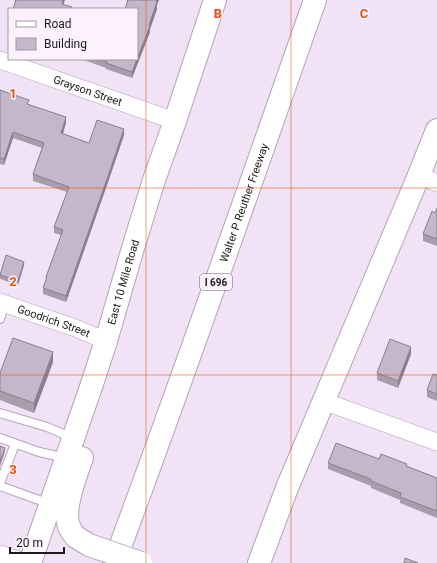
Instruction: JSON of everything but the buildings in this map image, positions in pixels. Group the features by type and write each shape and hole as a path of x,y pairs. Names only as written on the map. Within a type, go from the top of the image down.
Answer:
{"main road":[{"name":"East 10 Mile Road","path":"30,563 51,504 73,453 154,180 215,0"},
{"name":"Walter P Reuther Freeway","path":"114,563 153,459 315,0"},
{"path":"259,563 287,488 323,401 428,179 437,130"},
{"path":"73,453 71,495 67,512 69,526 72,532 89,545 141,563"}],"street":[{"name":"Grayson Street","path":"0,60 175,121"},
{"name":"Goodrich Street","path":"2,308 78,329 106,341"},
{"path":"323,401 437,442"},
{"path":"0,556 20,563"}],"lane":[{"path":"0,413 47,427 73,453"},
{"path":"0,438 39,452 73,453"},
{"path":"0,483 15,444"},
{"path":"0,486 51,504"}]}
